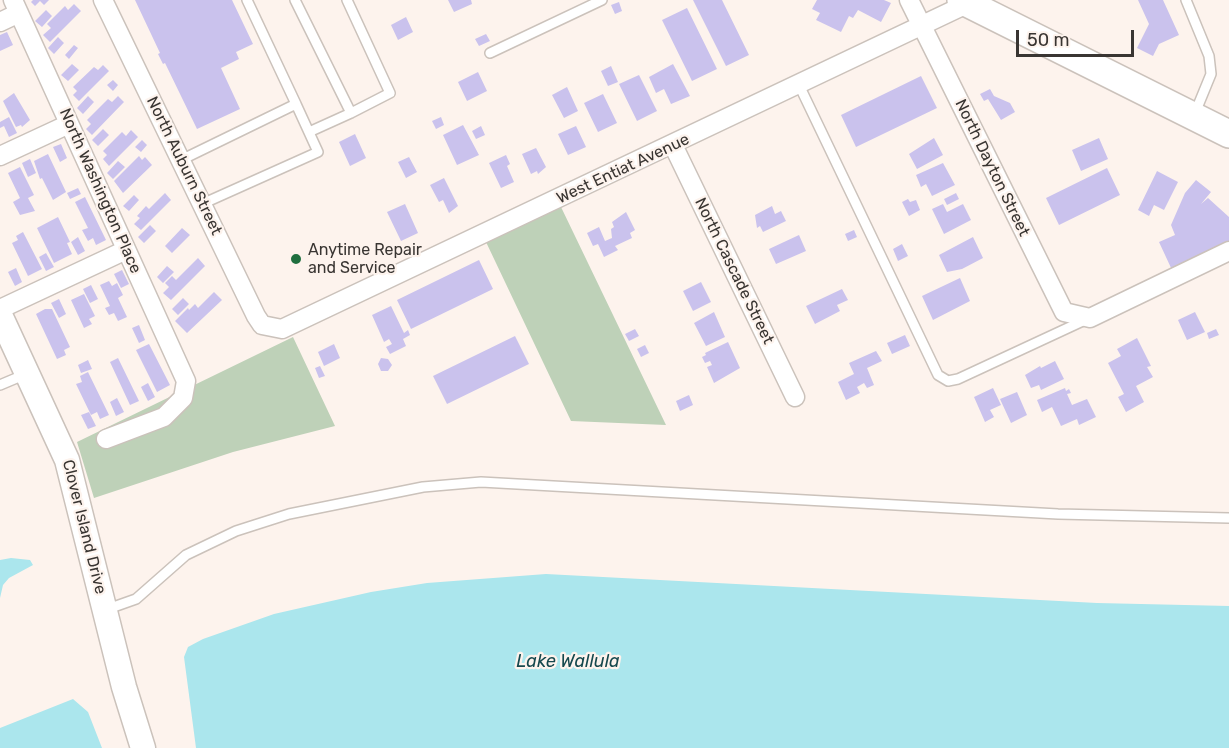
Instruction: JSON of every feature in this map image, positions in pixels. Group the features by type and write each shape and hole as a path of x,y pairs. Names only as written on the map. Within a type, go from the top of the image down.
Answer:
{"main road":[{"path":"968,1 1229,134"}],"street":[{"name":"North Auburn Street","path":"103,0 256,316 262,325 270,328"},
{"name":"North Dayton Street","path":"909,0 1064,312 1090,318"},
{"name":"West Entiat Avenue","path":"270,328 282,328 296,323 799,85 968,1"},
{"path":"0,22 16,7"},
{"name":"North Washington Place","path":"16,7 186,381 183,398 164,417 106,438"},
{"path":"0,156 69,124"},
{"name":"North Cascade Street","path":"673,145 795,397"},
{"path":"0,309 126,250"},
{"path":"1090,318 1229,251"},
{"name":"Clover Island Drive","path":"0,315 67,460 124,687 143,748"}],"lane":[{"path":"202,204 318,152 247,0"},
{"path":"295,0 351,112"},
{"path":"309,132 390,93 347,0"},
{"path":"490,53 602,0"},
{"path":"1186,0 1209,56 1211,74 1193,116"},
{"path":"799,85 938,375 948,381 958,379 1090,318"},
{"path":"181,160 296,104"},
{"path":"0,386 28,373"},
{"path":"105,610 136,600 186,555 236,531 300,512 423,487 481,482 1058,514 1229,518"}],"green space":[{"path":"561,207 666,425 571,421 486,242"},
{"path":"293,337 335,426 233,452 94,498 77,442"}],"water":[{"path":"11,558 30,560 33,565 9,578 3,585 0,598 0,560"},
{"name":"Lake Wallula","path":"546,574 1097,603 1229,606 1229,748 196,748 184,657 188,647 203,639 274,614 371,592 427,583"},
{"path":"73,699 88,712 102,748 0,748 0,728"}],"building":[{"path":"33,0 49,0 44,5 40,1 35,6 31,2"},
{"path":"135,0 232,0 253,44 236,52 239,59 221,68 240,109 197,129 165,63 163,64 158,54 160,53"},
{"path":"448,0 471,0 472,4 454,12"},
{"path":"693,0 722,0 749,55 726,66"},
{"path":"817,0 884,0 891,3 881,22 858,10 853,18 849,16 841,32 816,20 820,13 812,9"},
{"path":"1138,0 1163,0 1179,35 1159,44 1153,56 1137,48 1149,24"},
{"path":"619,2 622,11 615,14 611,5"},
{"path":"74,4 81,11 50,42 43,35 51,28 47,24 65,6 68,10"},
{"path":"687,8 717,69 692,81 662,20"},
{"path":"46,10 52,16 42,27 35,21"},
{"path":"406,17 413,32 398,40 391,25"},
{"path":"7,32 13,45 0,51 0,35"},
{"path":"486,34 490,41 479,46 475,39"},
{"path":"58,37 64,43 54,54 48,48"},
{"path":"74,45 78,48 69,59 65,55"},
{"path":"72,64 79,70 68,81 61,75"},
{"path":"673,64 690,96 671,104 664,89 656,93 649,77"},
{"path":"103,65 109,71 79,101 73,95 77,91 73,87 94,67 98,70"},
{"path":"611,66 618,82 608,86 601,71"},
{"path":"478,72 487,91 467,101 458,82"},
{"path":"639,75 657,111 637,121 619,84"},
{"path":"921,76 937,108 856,147 841,115"},
{"path":"113,80 118,85 113,91 107,85"},
{"path":"567,87 578,111 564,118 552,95"},
{"path":"990,89 994,96 1010,103 1015,112 1001,120 988,99 984,101 980,94"},
{"path":"14,93 30,120 22,127 21,125 16,127 3,101"},
{"path":"603,94 617,123 598,132 584,103"},
{"path":"88,96 94,102 83,114 77,108"},
{"path":"118,96 124,102 92,135 86,129 91,124 87,120 108,99 112,102"},
{"path":"9,117 17,133 9,137 4,126 0,128 0,122"},
{"path":"441,117 444,125 436,129 432,121"},
{"path":"463,125 479,155 457,165 443,135"},
{"path":"481,126 485,135 476,139 472,131"},
{"path":"576,126 586,147 568,155 558,134"},
{"path":"103,129 109,135 98,146 92,140"},
{"path":"131,130 138,137 109,166 103,159 107,155 103,151 122,132 126,136"},
{"path":"355,134 366,158 350,166 339,142"},
{"path":"934,138 943,155 917,169 909,154"},
{"path":"1099,138 1108,159 1081,171 1072,150"},
{"path":"142,140 147,145 141,152 135,147"},
{"path":"61,144 67,158 60,162 53,147"},
{"path":"536,148 546,167 538,174 537,171 531,174 522,154"},
{"path":"48,154 66,192 53,200 42,178 40,179 34,161"},
{"path":"506,155 510,164 507,166 514,182 501,188 489,163"},
{"path":"139,156 142,160 145,157 152,165 123,193 114,181"},
{"path":"409,157 417,172 406,178 398,162"},
{"path":"30,159 36,173 28,177 22,163"},
{"path":"118,161 125,167 113,179 107,173"},
{"path":"943,163 955,185 932,196 926,184 921,187 916,175"},
{"path":"20,167 34,195 28,198 35,211 20,215 13,202 20,198 8,173"},
{"path":"1107,168 1120,195 1059,225 1046,198"},
{"path":"1157,171 1178,182 1164,210 1154,205 1149,216 1138,210"},
{"path":"444,178 458,206 449,213 443,200 439,202 430,185"},
{"path":"1196,180 1211,192 1201,204 1208,198 1229,217 1229,244 1172,270 1159,242 1175,235 1171,225 1185,193"},
{"path":"78,188 81,194 70,199 67,193"},
{"path":"165,193 171,200 141,230 134,224 140,218 137,216 146,206 149,209"},
{"path":"956,193 959,199 947,205 944,199"},
{"path":"134,195 139,200 129,211 123,206"},
{"path":"85,197 106,240 96,245 93,238 88,241 82,230 88,228 75,202"},
{"path":"908,199 910,202 916,200 920,210 909,216 902,202"},
{"path":"405,204 418,233 401,241 387,212"},
{"path":"943,204 947,212 963,204 971,220 944,234 932,209"},
{"path":"772,206 775,214 781,211 786,221 763,232 760,226 757,228 755,215"},
{"path":"626,212 635,230 630,233 632,238 615,246 618,250 604,257 598,244 593,246 587,233 599,227 605,241 612,238 611,229 614,227 612,222"},
{"path":"58,217 70,242 67,243 72,254 54,263 37,228"},
{"path":"150,225 156,231 144,243 138,237"},
{"path":"182,228 190,235 172,253 165,246"},
{"path":"854,230 857,237 848,241 845,234"},
{"path":"23,232 42,269 28,276 12,243 18,240 16,236"},
{"path":"799,235 806,251 776,264 769,249"},
{"path":"78,237 85,251 78,255 71,242"},
{"path":"973,237 983,258 962,269 947,272 939,255"},
{"path":"902,244 908,256 898,261 893,249"},
{"path":"46,253 54,267 46,271 39,257"},
{"path":"198,258 205,266 171,300 163,293 169,287 165,283 172,276 176,280"},
{"path":"479,260 493,289 411,329 397,300"},
{"path":"167,266 174,272 163,283 157,277"},
{"path":"16,268 22,282 15,286 8,272"},
{"path":"122,270 129,284 121,288 114,274"},
{"path":"960,278 970,301 933,320 922,296"},
{"path":"109,281 112,286 117,283 123,295 118,298 127,317 118,321 114,313 109,315 105,308 110,306 100,285"},
{"path":"701,282 711,302 693,311 683,291"},
{"path":"91,285 98,299 90,303 83,289"},
{"path":"842,289 848,300 837,305 840,311 815,324 806,306"},
{"path":"214,292 222,300 187,333 175,321 195,304 198,308"},
{"path":"84,294 95,316 89,319 92,324 84,328 71,300"},
{"path":"183,298 189,304 178,315 172,309"},
{"path":"59,299 66,314 59,318 51,303"},
{"path":"391,306 404,333 408,330 410,335 403,339 406,346 390,354 386,347 392,344 389,339 384,342 372,315"},
{"path":"45,309 52,309 70,347 64,350 66,355 57,359 36,314"},
{"path":"714,312 725,337 706,346 694,323"},
{"path":"1195,312 1205,332 1187,340 1178,320"},
{"path":"139,325 145,340 139,343 132,328"},
{"path":"635,329 639,336 629,341 625,334"},
{"path":"1216,329 1219,335 1209,339 1207,333"},
{"path":"905,335 910,346 892,354 887,343"},
{"path":"515,336 529,364 447,404 433,376"},
{"path":"1137,338 1151,366 1147,367 1153,377 1136,386 1144,402 1126,412 1118,397 1124,394 1108,363 1121,356 1117,349"},
{"path":"728,342 740,368 714,383 707,367 712,365 710,361 705,363 702,357 706,355 705,353"},
{"path":"149,344 170,385 157,392 136,350"},
{"path":"334,344 340,358 324,366 318,352"},
{"path":"645,345 649,353 641,357 637,349"},
{"path":"876,351 882,361 867,368 874,385 867,388 864,383 857,387 860,393 846,400 838,382 854,374 849,363"},
{"path":"118,358 139,401 130,405 110,362"},
{"path":"381,358 388,359 392,365 388,371 381,371 378,364"},
{"path":"88,360 92,369 81,373 78,365"},
{"path":"1055,361 1064,379 1041,390 1039,385 1031,388 1025,375 1040,366 1041,368"},
{"path":"320,366 325,376 319,378 315,368"},
{"path":"88,372 109,415 100,419 97,412 91,415 76,384 82,382 80,376"},
{"path":"148,383 155,397 148,401 141,387"},
{"path":"993,388 1001,405 990,410 994,417 985,422 974,397"},
{"path":"1065,388 1071,393 1067,394 1072,405 1087,399 1096,417 1079,425 1077,419 1061,426 1052,407 1042,412 1037,400"},
{"path":"1017,392 1027,415 1011,423 1000,399"},
{"path":"689,395 693,405 680,411 676,401"},
{"path":"117,398 124,412 116,416 110,402"},
{"path":"89,412 96,426 88,429 81,415"}],"place":[{"name":"Anytime Repair and Service","path":"296,259"}]}
